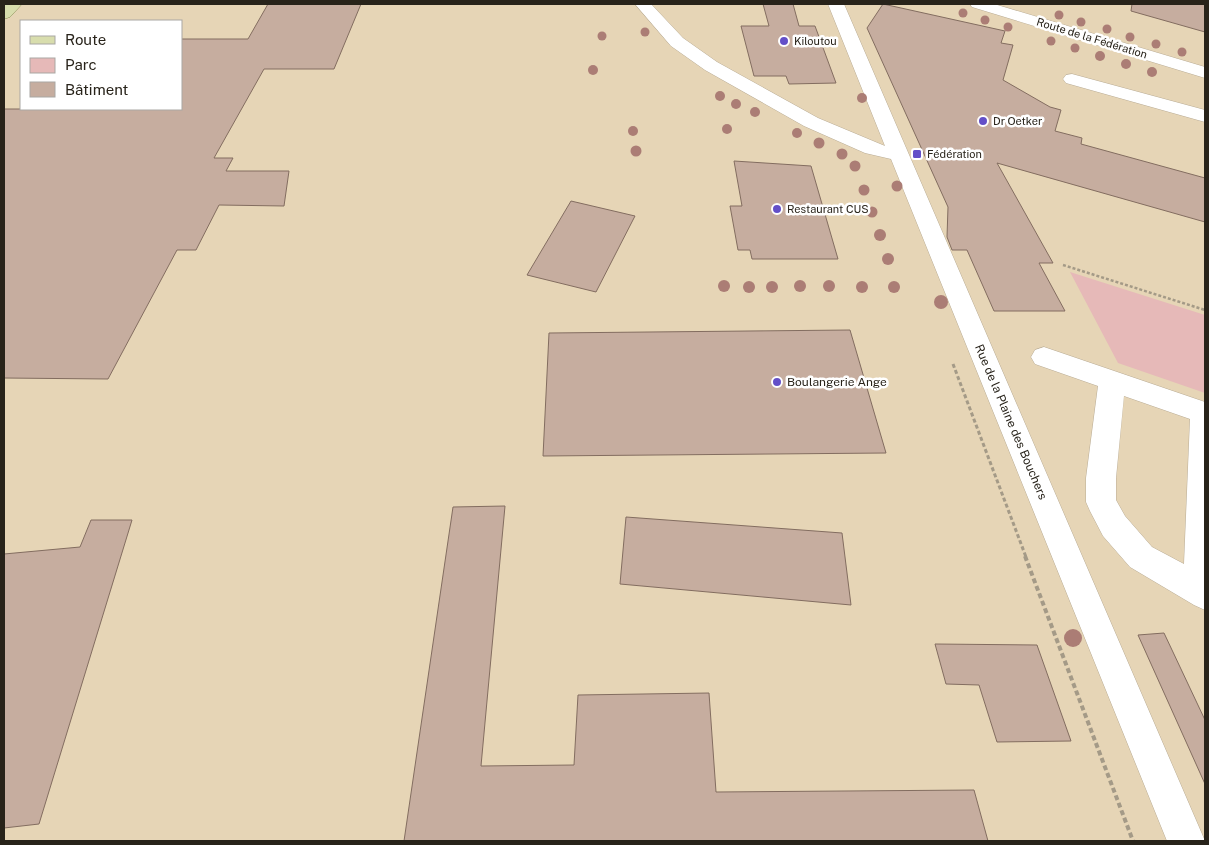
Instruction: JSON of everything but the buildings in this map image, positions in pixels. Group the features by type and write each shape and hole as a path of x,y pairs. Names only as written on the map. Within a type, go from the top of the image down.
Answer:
{"main road":[{"path":"4,14 14,4"}],"street":[{"path":"643,4 677,42 711,66 811,122 872,149 900,155"},
{"name":"Rue de la Plaine des Bouchers","path":"836,4 1186,841"},
{"name":"Route de la Fédération","path":"978,4 1205,73"},
{"path":"1072,78 1205,116"},
{"path":"1044,357 1204,413 1205,463 1200,572 1205,593"},
{"path":"1112,381 1101,478 1101,502 1114,526 1141,557 1205,593"}],"path":[{"path":"1063,265 1205,310"},
{"path":"950,356 1133,841"}],"shaded area":[{"path":"4,4 1205,4 1205,841 4,841"}],"green space":[{"path":"1070,272 1205,315 1205,393 1118,363"}],"place":[{"name":"Kiloutou","path":"784,41"},
{"name":"Dr Oetker","path":"983,121"},
{"name":"Fédération","path":"917,154"},
{"name":"Restaurant CUS","path":"777,209"},
{"name":"Boulangerie Ange","path":"777,382"}]}
